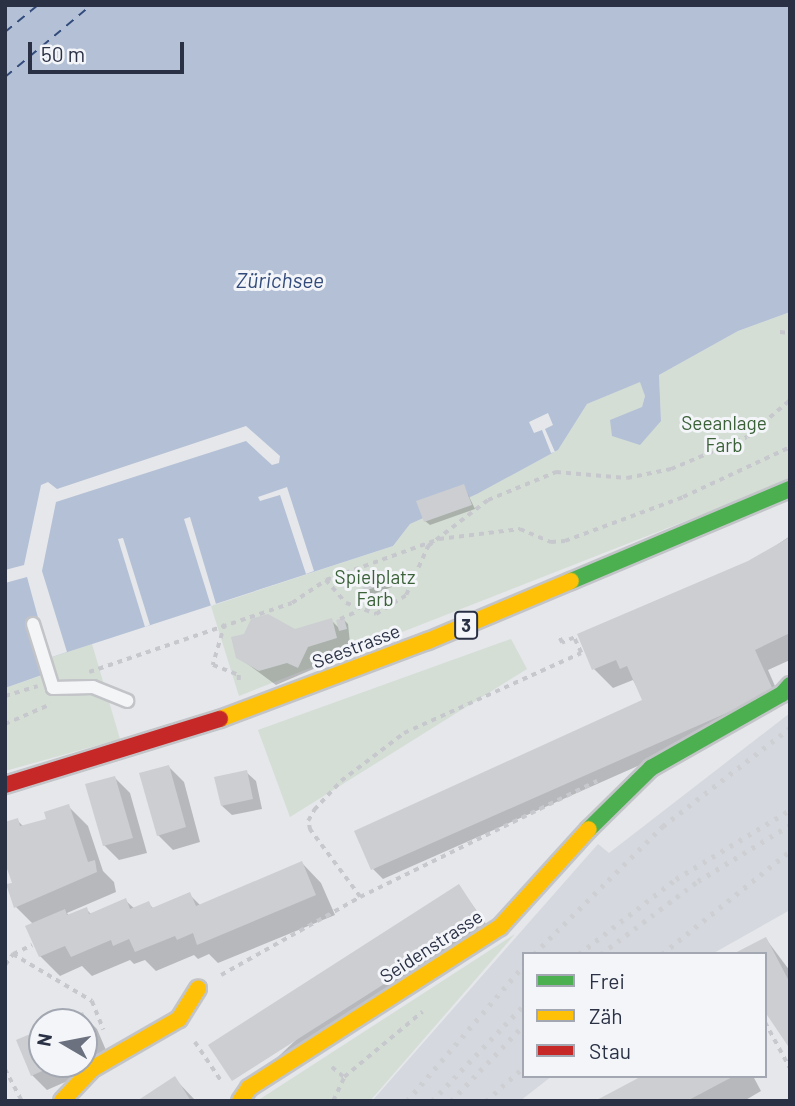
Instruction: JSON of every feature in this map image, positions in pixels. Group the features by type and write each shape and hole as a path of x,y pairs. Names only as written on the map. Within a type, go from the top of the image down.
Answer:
{"street":[{"name":"Seestrasse","path":"5,785 245,711 428,641 790,489"},
{"name":"Seidenstrasse","path":"240,1101 249,1088 500,927 562,856 651,768 782,694 790,685"},
{"path":"62,1101 92,1069 179,1019 198,988"}],"lane":[{"path":"33,624 53,688 93,687 127,701"}],"path":[{"path":"780,331 790,333"},
{"path":"326,580 346,603 360,611 376,614 406,595 428,546 488,500 556,472 627,478 671,469 747,437 790,400"},
{"path":"94,667 292,603 326,580 439,539 520,529 551,542 565,541 683,497 790,447"},
{"path":"340,619 360,611"},
{"path":"225,624 213,665 239,675 239,689"},
{"path":"360,897 310,830 307,821 314,810 341,782 404,733 581,653 574,638 562,643 559,637"},
{"path":"5,696 45,687"},
{"path":"198,988 360,897 598,780"},
{"path":"5,965 13,954 32,945"},
{"path":"13,954 92,1001 101,1014 103,1043"},
{"path":"767,1026 790,1068"},
{"path":"5,1069 22,1101"}],"shaded area":[{"path":"790,713 790,910 716,952 522,952 522,1078 549,1078 520,1101 372,1101 598,844 609,853"}],"green space":[{"name":"Seeanlage Farb","path":"790,312 790,480 239,696 211,606 393,546 410,524 477,494 558,450 587,404 641,381 645,396 642,407 661,421 659,375 738,331"},
{"path":"511,639 527,669 290,817 258,730"},
{"path":"92,644 120,739 5,771 5,688 43,675 40,661"},
{"path":"515,934 370,1101 257,1101"}],"water":[{"name":"Zürichsee","path":"5,5 790,5 790,312 738,331 659,375 661,421 640,445 612,436 610,420 642,407 645,396 640,382 587,404 558,450 477,494 410,524 393,546 40,661 42,675 5,688"}],"pier":[{"path":"548,413 553,425 545,429 555,452 551,453 542,430 534,433 529,422"},
{"path":"246,426 280,456 279,463 272,465 246,441 56,502 42,571 67,652 49,658 27,577 5,583 5,570 24,565 41,485 48,482 57,489"},
{"path":"287,487 314,571 306,574 280,495 260,501 258,497"},
{"path":"190,517 216,604 211,606 184,519"},
{"path":"123,538 150,625 145,627 118,539"}],"building":[{"path":"464,484 472,505 424,522 416,501"},
{"path":"790,537 790,633 755,650 774,692 371,870 354,831 642,700 627,666 620,669 616,660 592,670 577,634 748,561"},
{"path":"391,572 394,580 365,591 362,588"},
{"path":"268,614 295,629 332,618 337,638 308,647 298,668 287,663 259,671 236,658 231,637 244,634 251,619"},
{"path":"344,618 347,629 339,631 336,620"},
{"path":"169,765 186,827 157,836 139,773"},
{"path":"247,770 253,799 221,806 214,777"},
{"path":"115,776 133,838 103,846 85,784"},
{"path":"69,804 88,862 95,860 97,872 14,908 6,884 12,883 5,863 5,822 18,818 20,826 46,819 44,812"},
{"path":"302,861 316,895 197,945 193,933 177,940 175,936 135,952 129,939 113,946 111,940 71,957 65,946 39,957 25,926 65,909 67,915 87,907 89,914 126,898 130,909 149,901 152,908 190,892 196,906"},
{"path":"459,884 483,921 232,1081 208,1045"},
{"path":"766,937 790,983 790,1049 767,1015 767,952 737,952"},
{"path":"28,1035 28,1069 16,1040"},
{"path":"175,1076 191,1101 137,1101"},
{"path":"638,1078 730,1078 687,1101 595,1101"}],"ferry route":[{"path":"5,32 38,5"},
{"path":"5,77 91,5"}],"railway":[{"path":"536,952 663,826 790,728"},
{"path":"582,952 676,879 790,810"},
{"path":"604,952 698,881 790,825"},
{"path":"664,952 790,851"},
{"path":"407,1101 522,967"},
{"path":"432,1101 522,1007"},
{"path":"451,1101 522,1027"},
{"path":"486,1101 522,1069"}],"traffic: fast":[{"path":"571,581 790,489"},
{"path":"589,829 651,768 782,694 790,685"}],"traffic: slow":[{"path":"220,719 428,641 571,581"},
{"path":"240,1101 249,1088 500,927 589,829"},
{"path":"62,1101 92,1069 179,1019 198,988"}],"traffic: jam":[{"path":"5,785 220,719"}],"park label":[{"name":"Spielplatz Farb","path":"375,588"}]}
